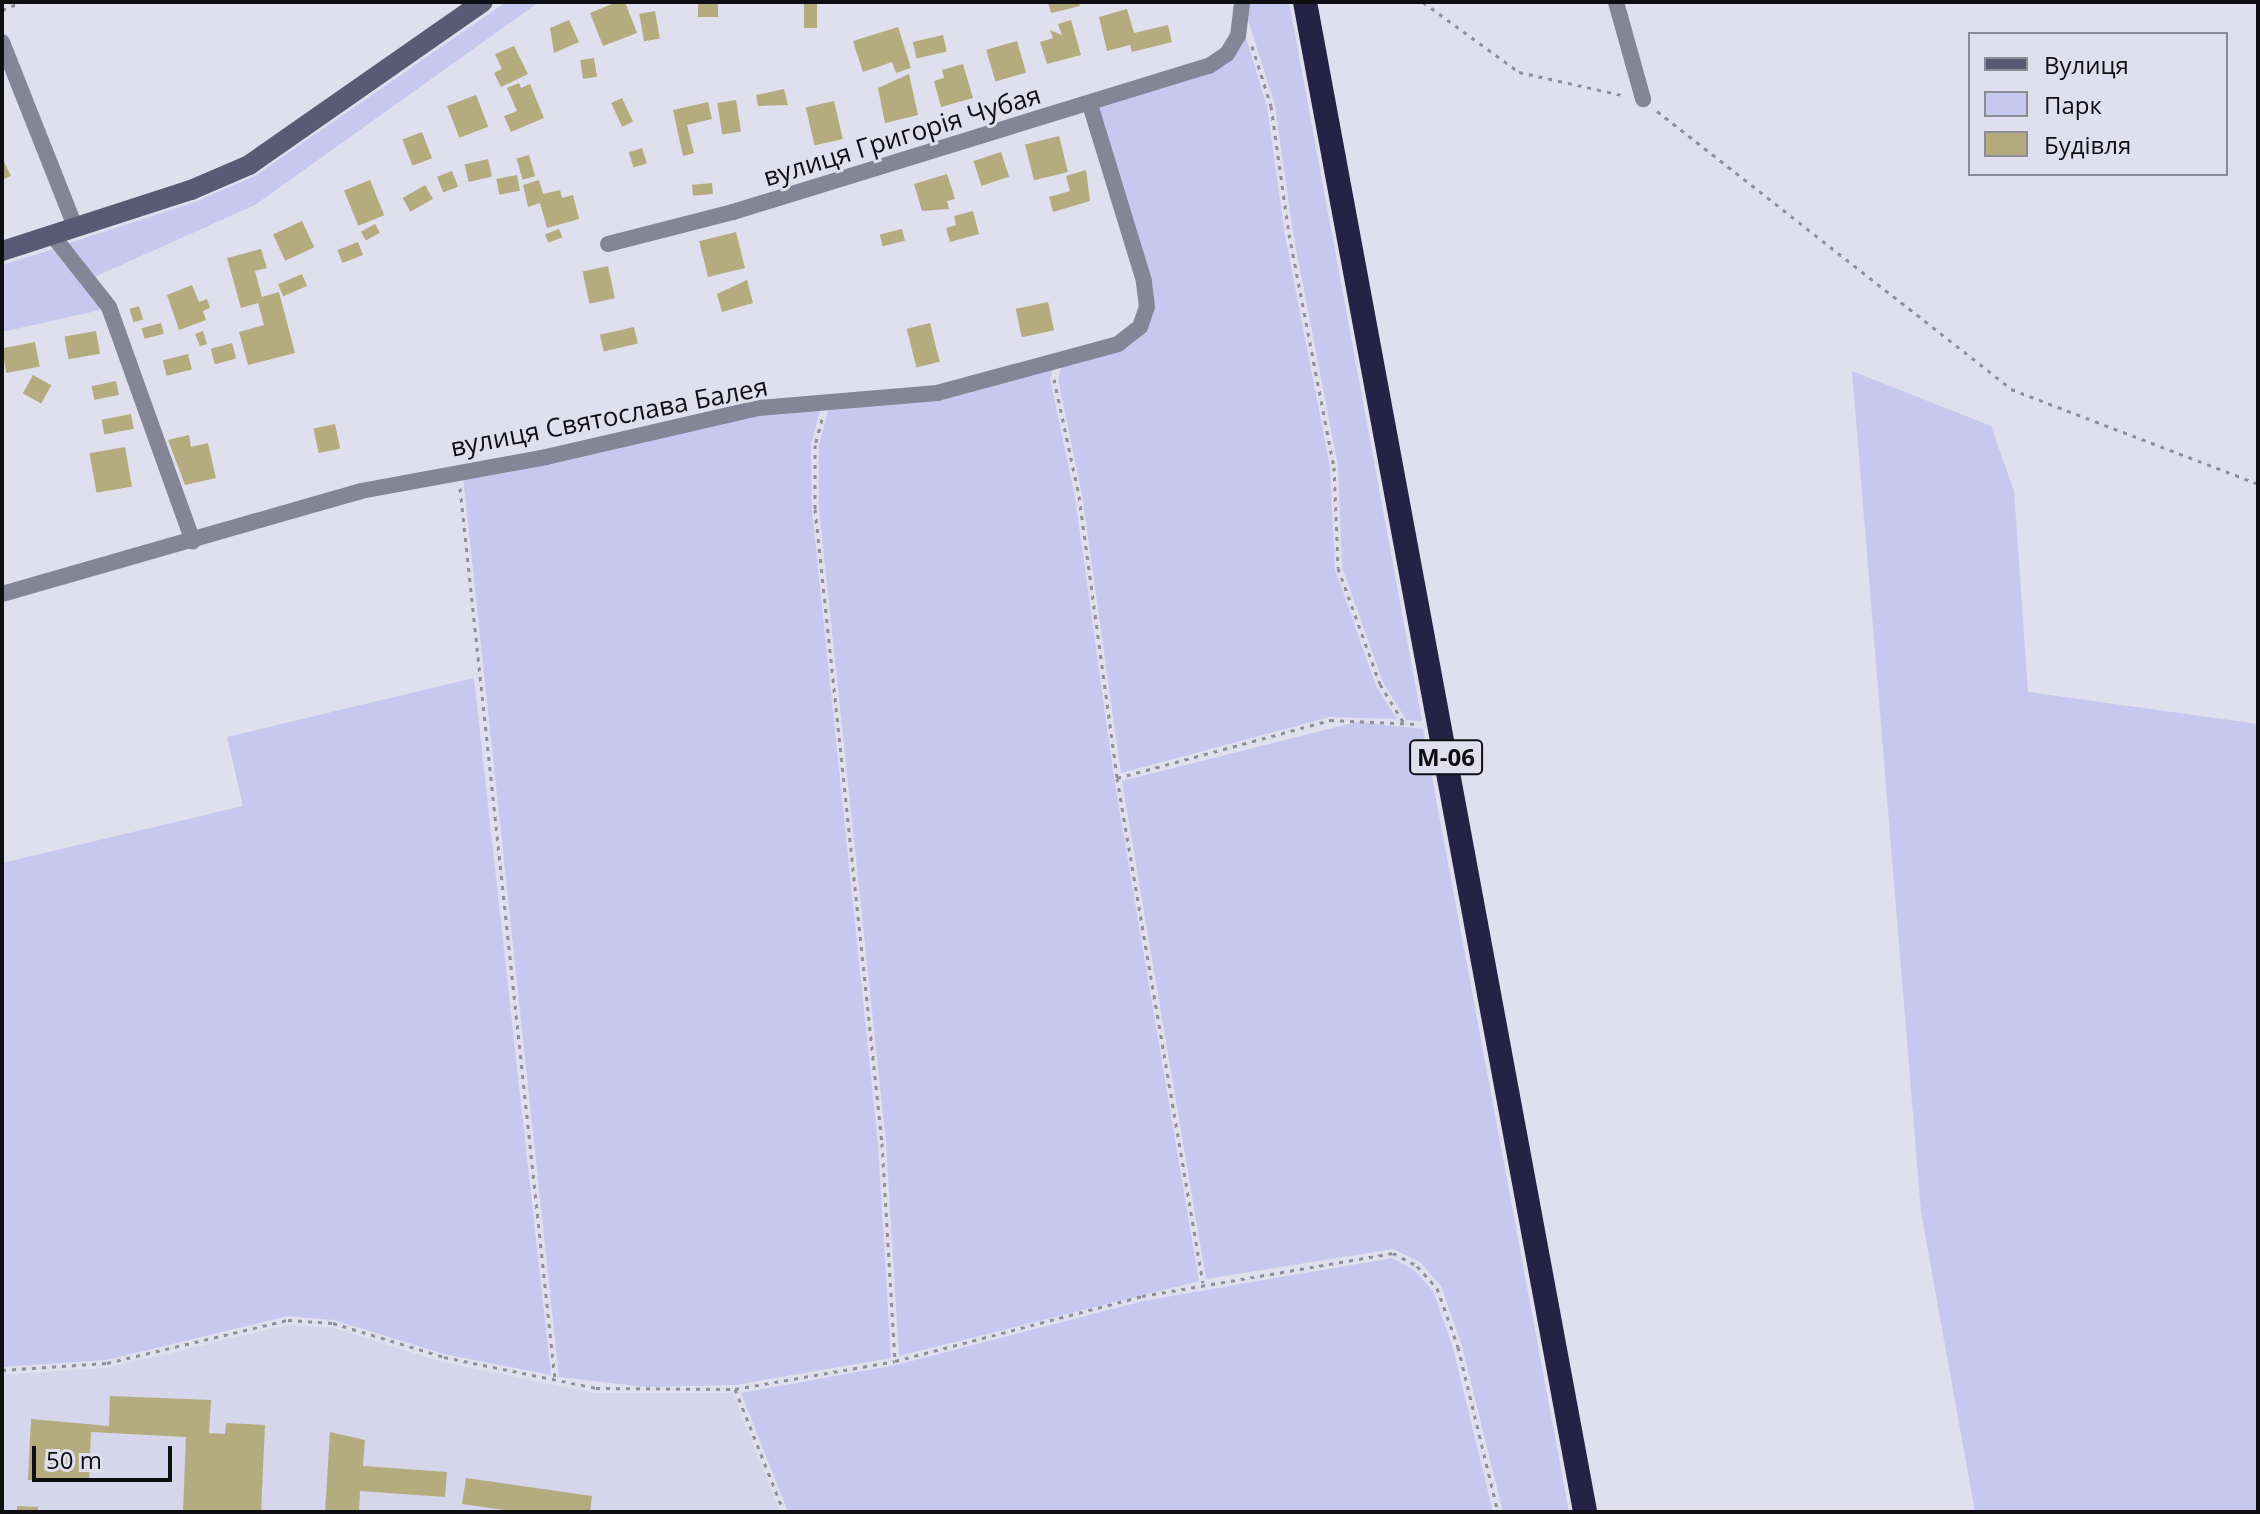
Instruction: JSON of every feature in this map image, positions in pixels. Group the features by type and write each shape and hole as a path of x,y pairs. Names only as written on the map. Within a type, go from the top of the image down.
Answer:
{"highway":[{"name":"М-06","path":"1305,2 1585,1512"}],"main road":[{"path":"2,251 191,190 249,165 483,2"}],"street":[{"path":"1616,2 1643,99"},
{"name":"вулиця Григорія Чубая","path":"608,244 1090,104 1209,66 1234,45 1243,9"},
{"path":"2,42 75,226"},
{"name":"вулиця Святослава Балея","path":"2,594 361,491 759,408 937,393 1118,344 1140,327 1147,307 1144,281 1090,104"},
{"path":"53,236 109,307 193,541"}],"path":[{"path":"2,10 22,2"},
{"path":"1423,2 1519,72 1643,99 2011,389 2258,484"},
{"path":"1243,9 1271,106 1289,234 1332,453 1338,568 1380,684 1404,723"},
{"path":"1060,360 1054,379 1079,496 1117,778 1203,1284"},
{"path":"826,403 815,445 815,509 882,1143 895,1361"},
{"path":"459,473 555,1380"},
{"path":"1117,778 1330,720 1440,727"},
{"path":"2,1370 107,1363 288,1320 333,1323 444,1357 555,1380 646,1391 735,1389 895,1361 1203,1284 1393,1253 1417,1266 1437,1288 1458,1347 1498,1512"},
{"path":"735,1389 784,1512"}],"shaded area":[{"path":"289,1325 333,1328 442,1362 595,1393 733,1393 780,1512 2,1512 2,1375 107,1368"}],"green space":[{"path":"506,2 539,2 255,205 92,278 66,244 195,202 255,176"},
{"path":"1248,2 1289,2 1422,721 1406,720 1383,682 1342,567 1338,466 1293,233 1275,105 1248,20"},
{"path":"1245,34 1267,107 1285,235 1330,467 1335,569 1376,686 1397,719 1330,717 1121,773 1082,495 1058,379 1063,363 1120,347 1151,308 1095,108 1211,71"},
{"path":"57,248 105,309 2,332 2,265"},
{"path":"1054,365 1050,379 1075,497 1114,778 1199,1281 899,1356 886,1143 819,509 819,445 829,407"},
{"path":"1852,371 1991,426 2014,491 2028,692 2258,724 2258,1512 1975,1512 1921,1212"},
{"path":"821,407 811,444 812,510 878,1144 891,1358 735,1385 646,1387 559,1377 463,476 759,412"},
{"path":"474,678 551,1375 444,1354 334,1320 288,1316 106,1360 2,1367 2,863 243,806 227,737"},
{"path":"1357,722 1423,729 1569,1512 1503,1512 1462,1346 1441,1286 1420,1262 1393,1249 1206,1279 1122,781"},
{"path":"1392,1258 1414,1270 1433,1291 1453,1348 1493,1512 788,1512 741,1393 896,1365 1143,1301"}],"building":[{"path":"625,2 637,33 603,46 590,13"},
{"path":"698,2 718,2 718,17 698,17"},
{"path":"804,2 817,2 817,28 804,28"},
{"path":"1048,2 1079,2 1080,6 1051,13"},
{"path":"1127,9 1134,33 1168,25 1172,42 1132,52 1130,45 1107,51 1099,17"},
{"path":"655,11 660,39 644,41 639,14"},
{"path":"569,20 579,42 554,53 550,28"},
{"path":"1071,20 1081,55 1047,64 1040,42 1053,38 1050,30 1062,35 1058,24"},
{"path":"898,27 911,68 896,73 892,62 863,72 853,41"},
{"path":"943,35 947,52 917,59 913,42"},
{"path":"1017,41 1026,73 995,82 986,50"},
{"path":"514,46 528,74 501,87 494,73 502,69 495,54"},
{"path":"594,58 597,77 583,79 580,60"},
{"path":"963,64 973,98 941,107 934,81 944,78 942,70"},
{"path":"909,74 918,115 885,123 878,88"},
{"path":"519,83 521,88 530,84 544,118 511,132 504,116 517,111 507,88"},
{"path":"784,89 788,105 758,106 756,95"},
{"path":"476,95 488,127 459,138 447,106"},
{"path":"622,98 633,122 622,127 611,103"},
{"path":"736,100 741,132 722,135 717,103"},
{"path":"834,101 843,139 815,146 806,108"},
{"path":"708,102 712,119 687,125 694,153 683,156 673,110"},
{"path":"422,132 432,158 412,166 402,140"},
{"path":"1059,136 1068,172 1034,180 1025,144"},
{"path":"642,148 647,163 634,168 629,152"},
{"path":"1001,152 1009,177 981,186 973,161"},
{"path":"529,155 535,176 523,180 517,159"},
{"path":"2,158 11,176 2,180"},
{"path":"488,159 492,177 469,182 465,164"},
{"path":"1086,170 1090,201 1053,212 1049,197 1070,191 1066,176"},
{"path":"452,171 458,187 443,193 437,177"},
{"path":"947,174 955,199 947,201 949,209 922,211 914,184"},
{"path":"517,175 520,191 499,195 496,179"},
{"path":"370,180 384,215 358,226 344,190"},
{"path":"539,180 543,194 560,190 562,198 573,195 579,219 547,228 540,203 528,207 523,185"},
{"path":"712,183 713,194 693,196 692,185"},
{"path":"425,185 433,199 410,212 402,198"},
{"path":"973,211 979,234 950,242 946,228 956,225 954,216"},
{"path":"302,221 314,247 285,261 273,235"},
{"path":"375,224 380,233 366,241 361,232"},
{"path":"559,229 562,237 548,243 545,234"},
{"path":"902,229 905,241 883,246 880,235"},
{"path":"736,232 745,268 708,277 699,241"},
{"path":"358,242 363,255 342,263 337,250"},
{"path":"261,249 267,268 255,271 262,297 279,292 295,353 248,365 239,332 264,325 258,303 241,308 227,258"},
{"path":"608,266 615,298 589,304 583,271"},
{"path":"302,274 307,286 283,296 278,284"},
{"path":"747,280 753,303 722,312 717,294"},
{"path":"192,285 199,302 207,299 210,308 203,311 206,320 179,330 167,295"},
{"path":"1048,302 1054,330 1022,337 1016,309"},
{"path":"139,306 143,319 134,322 129,309"},
{"path":"161,323 164,334 145,339 142,328"},
{"path":"930,323 940,362 916,368 907,329"},
{"path":"634,327 638,344 604,351 600,335"},
{"path":"96,331 100,354 68,359 64,337"},
{"path":"203,331 207,344 200,346 195,334"},
{"path":"35,342 40,367 6,373 2,348"},
{"path":"232,343 236,358 215,364 211,349"},
{"path":"188,354 192,370 167,376 163,360"},
{"path":"33,375 51,385 41,404 23,393"},
{"path":"116,381 119,395 94,400 92,386"},
{"path":"131,414 134,429 104,434 102,420"},
{"path":"335,424 340,448 319,453 313,429"},
{"path":"189,435 191,447 208,443 216,478 185,485 168,440"},
{"path":"125,447 132,486 96,493 90,453"},
{"path":"110,1396 211,1400 209,1433 225,1434 226,1423 265,1425 261,1512 183,1512 186,1437 91,1432 89,1482 28,1480 31,1419 109,1426"},
{"path":"330,1432 365,1440 363,1466 447,1472 445,1497 360,1491 359,1512 325,1512"},
{"path":"466,1478 592,1496 590,1512 518,1512 462,1504"},
{"path":"17,1506 38,1507 38,1512 17,1512"}]}
